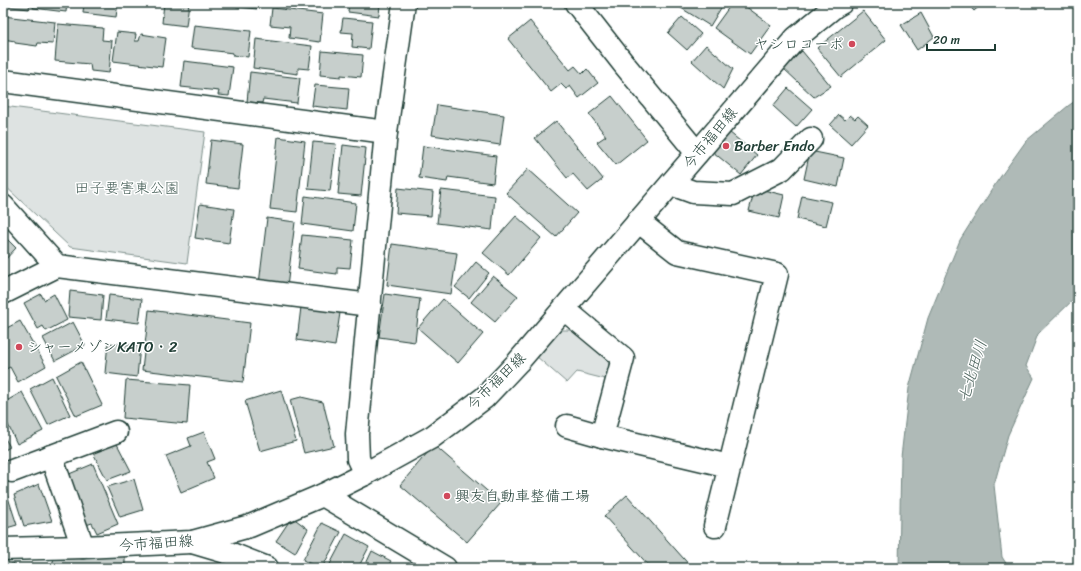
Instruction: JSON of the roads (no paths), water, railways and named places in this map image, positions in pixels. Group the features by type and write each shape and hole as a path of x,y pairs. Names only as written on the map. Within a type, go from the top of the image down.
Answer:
{"street":[{"path":"365,474 358,459 358,434 386,132 404,3"},
{"path":"576,3 696,153"},
{"name":"今市福田線","path":"3,549 192,542 250,526 323,495 432,437 484,398 518,362 796,38 841,3"},
{"path":"3,81 386,132"},
{"path":"672,184 693,192 733,194 782,169 811,139"},
{"path":"3,206 57,266"},
{"path":"638,221 677,252 776,274 715,526"},
{"path":"3,293 57,266 370,305"},
{"path":"564,309 623,358 602,436"},
{"path":"567,426 602,436 729,466"},
{"path":"12,471 116,432"},
{"path":"51,456 83,547"},
{"path":"323,495 445,568"},
{"path":"192,542 228,553 267,568"}],"water":[{"name":"七北田川","path":"1078,99 1078,295 1038,334 1026,366 1034,378 1008,435 994,485 1002,557 1009,568 899,568 901,457 909,388 928,318 960,240 996,183 1026,141"}],"place":[{"name":"ヤシロコーポ","path":"852,44"},
{"name":"Barber Endo","path":"726,146"},
{"name":"シャーメゾンKATO・2","path":"19,347"},
{"name":"興友自動車整備工場","path":"447,496"}],"park label":[{"name":"田子要害東公園","path":"127,188"}]}
